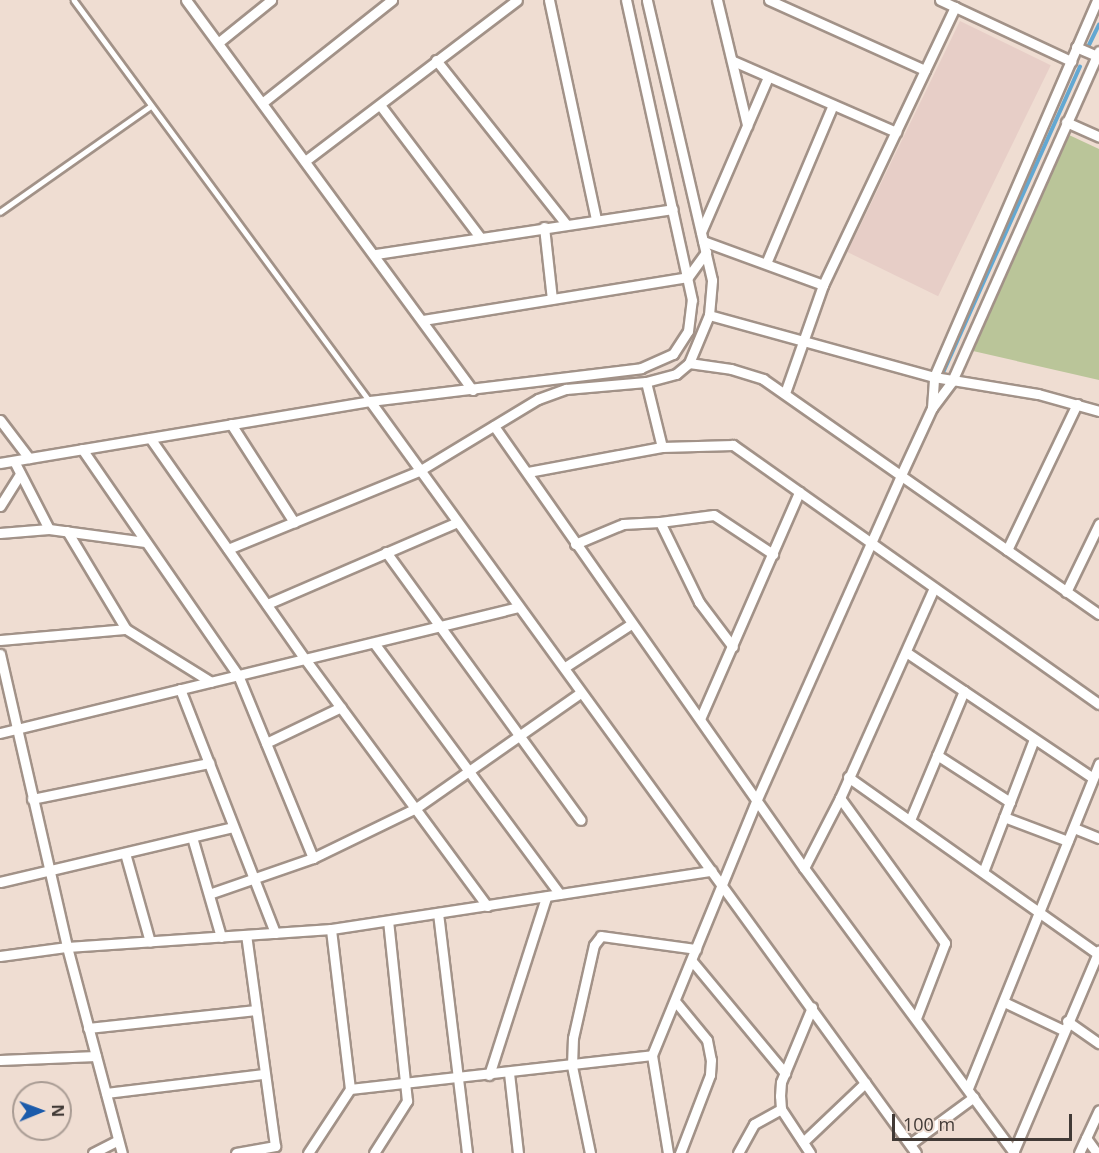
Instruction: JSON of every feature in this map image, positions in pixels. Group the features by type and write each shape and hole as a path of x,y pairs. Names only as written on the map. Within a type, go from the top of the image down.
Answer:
{"street":[{"path":"186,0 376,254 473,390"},
{"path":"219,42 271,0"},
{"path":"262,103 392,0"},
{"path":"306,161 517,0"},
{"path":"549,0 596,220"},
{"path":"0,463 370,401 641,368 660,362 673,354 688,331 692,300 626,0"},
{"path":"228,549 419,471 538,399 566,389 646,382 676,374 689,363 709,315 713,291 647,0"},
{"path":"717,0 747,125"},
{"path":"769,0 925,70"},
{"path":"940,0 1071,61"},
{"path":"932,408 934,377 1097,0"},
{"path":"785,393 800,343 823,285 955,7"},
{"path":"668,1153 652,1055 757,799 872,545 901,475 932,408 952,381 1098,54 1076,47"},
{"path":"436,60 566,224"},
{"path":"733,61 896,132"},
{"path":"702,237 768,77"},
{"path":"380,105 479,236"},
{"path":"767,261 833,105"},
{"path":"1066,122 1099,137"},
{"path":"376,254 479,236 673,209"},
{"path":"543,227 552,299"},
{"path":"702,237 823,285"},
{"path":"423,320 688,277 706,252"},
{"path":"709,315 800,343 934,377 1077,404 1099,411"},
{"path":"689,363 749,373 785,393 1099,614"},
{"path":"646,382 662,447"},
{"path":"370,401 519,608 565,667 579,694 812,1008 916,1153"},
{"path":"1007,550 1077,404"},
{"path":"0,420 28,458"},
{"path":"231,424 294,522"},
{"path":"494,426 804,868 1013,1152"},
{"path":"150,438 305,659 487,906"},
{"path":"528,472 662,447 733,445 1099,704"},
{"path":"82,449 238,675 313,858"},
{"path":"14,461 49,530"},
{"path":"0,506 20,474"},
{"path":"700,719 799,492"},
{"path":"575,544 623,524 714,515 773,554"},
{"path":"267,604 457,522"},
{"path":"660,522 699,602 733,647"},
{"path":"1066,592 1099,524"},
{"path":"0,533 67,531 146,542"},
{"path":"67,531 126,629 211,682"},
{"path":"386,552 581,820"},
{"path":"804,868 840,798 934,588"},
{"path":"0,733 519,608"},
{"path":"565,667 631,624"},
{"path":"0,640 126,629"},
{"path":"374,643 468,774 560,894"},
{"path":"906,652 1093,778"},
{"path":"0,654 48,871 122,1153"},
{"path":"180,689 276,933"},
{"path":"910,820 964,691"},
{"path":"209,894 254,881 313,858 416,808 468,774 579,694"},
{"path":"266,743 341,707"},
{"path":"983,872 1034,739"},
{"path":"937,755 1010,802"},
{"path":"968,1088 1099,763"},
{"path":"32,799 208,764"},
{"path":"848,777 1099,953 1063,1030 1013,1152"},
{"path":"840,798 945,943 916,1018"},
{"path":"1004,818 1068,841"},
{"path":"0,882 233,827"},
{"path":"1074,828 1099,838"},
{"path":"192,837 221,937"},
{"path":"125,853 150,942"},
{"path":"0,956 67,947 331,929 712,872"},
{"path":"489,1075 546,897"},
{"path":"438,913 467,1153"},
{"path":"375,1153 407,1101 388,921"},
{"path":"308,1153 350,1089 331,929"},
{"path":"236,1153 276,1150 246,935"},
{"path":"590,1153 572,1066 573,1038 594,945 601,936 696,949"},
{"path":"692,961 785,1073"},
{"path":"675,1001 707,1040 711,1060 710,1075 680,1153"},
{"path":"1004,1002 1063,1030"},
{"path":"810,1153 781,1109 785,1073 812,1008"},
{"path":"88,1028 256,1010"},
{"path":"1067,1021 1099,1043"},
{"path":"350,1089 572,1066 652,1055"},
{"path":"0,1060 96,1056"},
{"path":"509,1073 518,1153"},
{"path":"106,1093 264,1074"},
{"path":"803,1142 865,1083"},
{"path":"910,1144 974,1097"},
{"path":"738,1153 754,1124 781,1109"},
{"path":"1079,1153 1099,1110"},
{"path":"1086,1138 1097,1153"},
{"path":"93,1153 118,1140"}],"lane":[{"path":"74,0 370,401"},
{"path":"0,212 151,106"}],"shaded area":[{"path":"960,21 1051,65 938,296 847,252"}],"green space":[{"path":"1069,135 1099,149 1099,380 973,351"}],"waterway":[{"path":"1088,47 1099,24"},
{"path":"942,375 1080,66"}]}
